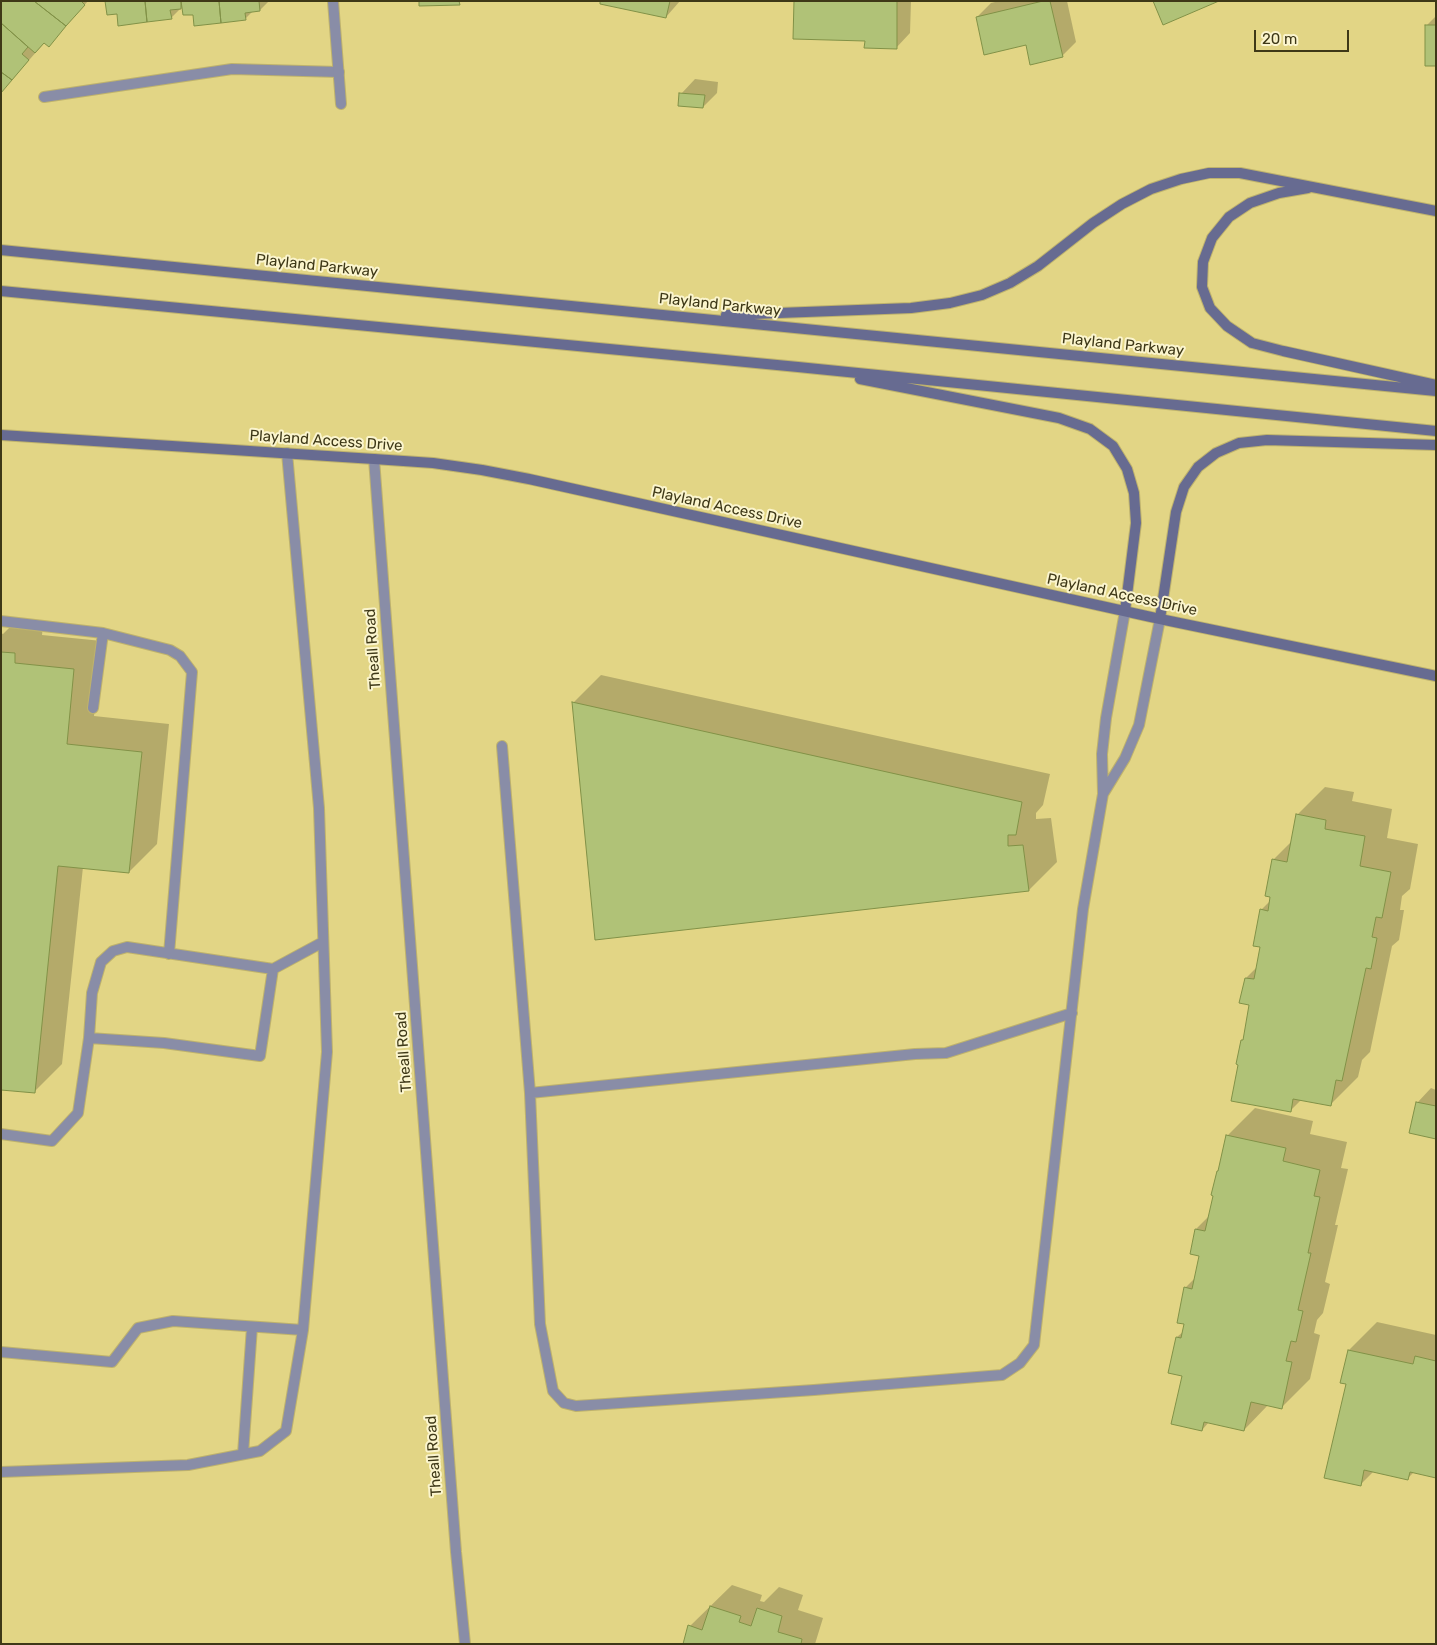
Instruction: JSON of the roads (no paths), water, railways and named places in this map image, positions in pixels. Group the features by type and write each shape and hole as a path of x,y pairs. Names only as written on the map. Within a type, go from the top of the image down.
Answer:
{"main road":[{"path":"687,316 911,308 950,303 982,295 1010,283 1038,266 1093,223 1122,204 1151,189 1181,179 1209,173 1240,173 1436,211"},
{"path":"1317,187 1280,193 1250,203 1229,217 1212,238 1204,262 1202,287 1210,308 1226,326 1252,343 1436,386"},
{"name":"Playland Parkway","path":"1,250 1436,391"},
{"path":"1,291 798,367 1436,431"},
{"path":"798,367 1059,418 1090,429 1113,446 1126,469 1134,493 1136,523 1125,611"},
{"name":"Playland Access Drive","path":"1,435 433,463 529,479 1160,619 1436,676"},
{"path":"1160,619 1176,512 1184,487 1198,467 1216,453 1239,443 1267,440 1436,444"}],"street":[{"path":"334,1 341,104"},
{"path":"44,97 232,69 339,72"},
{"path":"1,1472 188,1465 260,1451 286,1430 303,1330 327,1052 319,808 287,453"},
{"name":"Theall Road","path":"374,459 456,1552 465,1644"},
{"path":"502,746 530,1093 540,1324 553,1391 564,1403 576,1406 1002,1376 1020,1363 1034,1345 1083,909 1104,794 1102,754 1106,718 1125,611"},
{"path":"1104,794 1125,758 1139,725 1160,619"},
{"path":"1,621 104,633 170,650 180,656 192,672 169,954"},
{"path":"93,708 104,633"},
{"path":"1,1134 52,1141 78,1113 90,1038 92,993 102,962 113,951 127,947 273,969 323,942"},
{"path":"90,1038 164,1043 260,1056 273,969"},
{"path":"530,1093 946,1052 1072,1013"},
{"path":"1,1352 112,1362 138,1328 173,1321 303,1330"},
{"path":"243,1454 252,1327"}]}
